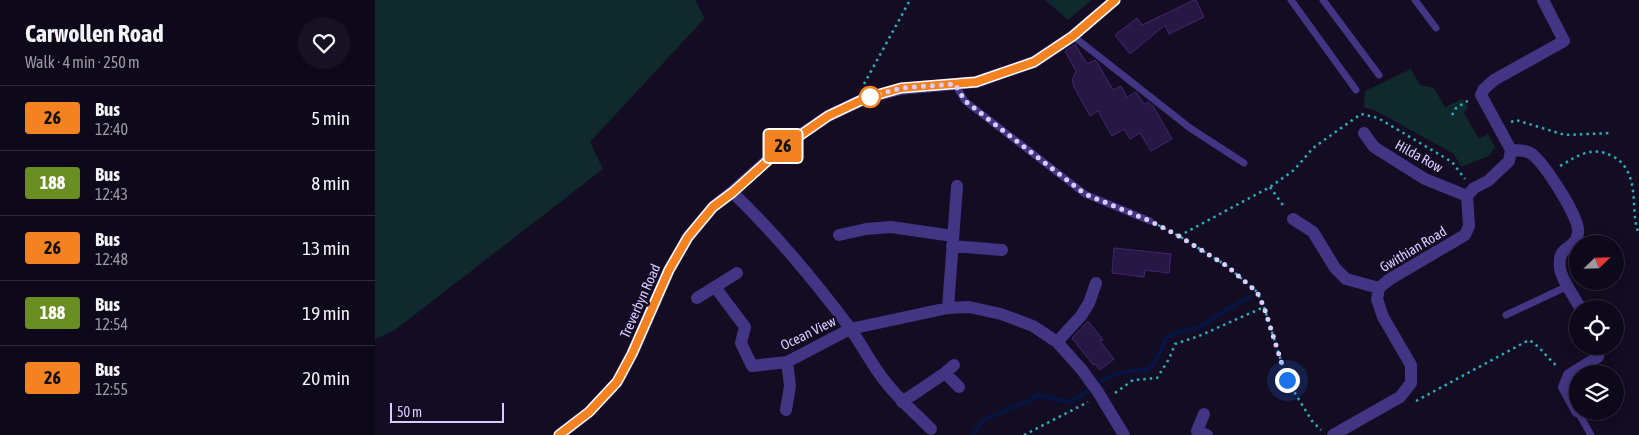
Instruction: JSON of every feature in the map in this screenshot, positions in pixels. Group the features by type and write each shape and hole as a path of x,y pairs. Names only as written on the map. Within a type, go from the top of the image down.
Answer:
{"street":[{"name":"Treverbyn Road","path":"559,435 589,412 617,382 632,354 669,270 688,237 713,207 733,192 782,148 828,116 866,98 901,88 976,82 1034,62 1073,36 1115,0"},
{"path":"1467,196 1474,188 1488,181 1509,161 1511,150 1481,95 1484,89 1494,80 1564,41 1543,0"},
{"name":"Hilda Row","path":"1364,133 1374,147 1425,179 1467,196"},
{"path":"1511,150 1523,150 1532,153 1548,173 1577,220 1579,232 1574,244 1563,251 1559,257 1560,271 1576,300"},
{"path":"948,308 957,186"},
{"path":"733,192 759,218 850,329 882,378 902,402 931,429"},
{"name":"Gwithian Road","path":"1400,397 1411,384 1411,365 1383,317 1377,299 1379,288 1390,279 1465,235 1469,226 1467,196"},
{"path":"1293,219 1313,232 1335,268 1346,279 1379,288"},
{"path":"839,235 866,229 891,227 1002,250"},
{"path":"697,298 737,273"},
{"path":"1057,342 1081,316 1089,303 1096,283"},
{"name":"Ocean View","path":"715,287 745,327 741,344 752,366 787,362 850,329 948,308 969,307 1001,314 1033,326 1057,342 1097,391 1124,435"},
{"path":"1585,365 1598,355"},
{"path":"786,410 790,386 787,362"},
{"path":"902,402 950,369 959,386"},
{"path":"1569,375 1564,387 1569,396"},
{"path":"1333,435 1400,397"},
{"path":"1197,434 1204,414"}],"lane":[{"path":"1291,0 1356,90"},
{"path":"1323,0 1379,75"},
{"path":"1415,0 1436,28"},
{"path":"1073,36 1190,128 1244,164"},
{"path":"955,84 965,101 1085,194 1150,221"},
{"path":"1506,315 1568,286"},
{"path":"1583,420 1591,435"}],"path":[{"path":"853,104 910,0"},
{"path":"1452,115 1456,108 1481,95"},
{"path":"1497,125 1516,120 1565,135 1611,133"},
{"path":"1548,173 1583,154 1595,151 1605,152 1621,161 1631,180 1639,234"},
{"path":"1179,236 1270,188 1293,219"},
{"path":"1150,221 1179,236 1227,266 1257,292 1264,307 1287,380 1312,421 1326,435"},
{"path":"1024,435 1030,434 1043,424 1088,402 1097,391 1114,393 1133,380 1157,378 1169,359 1175,344 1199,336 1264,307"},
{"path":"1400,397 1416,401 1529,340 1539,346 1549,360 1569,375"}],"green space":[{"path":"375,0 695,0 705,18 590,142 603,169 395,330 375,339"},
{"path":"1045,0 1092,0 1068,20"},
{"path":"1411,69 1420,85 1434,88 1445,107 1462,99 1468,107 1464,113 1479,139 1488,134 1495,147 1489,156 1461,167 1454,154 1376,111 1364,107 1365,91"}],"building":[{"path":"1196,0 1204,17 1169,34 1165,25 1130,54 1115,35 1137,18 1142,25"},
{"path":"1075,44 1087,64 1095,60 1097,62 1113,90 1121,86 1127,97 1136,92 1144,104 1148,102 1153,106 1172,139 1151,151 1140,133 1130,139 1124,129 1112,136 1098,111 1090,116 1075,89 1072,80 1076,71 1065,51"},
{"path":"1114,248 1171,254 1169,273 1145,270 1144,277 1112,273"},
{"path":"1088,321 1103,340 1100,341 1114,359 1100,370 1095,364 1093,365 1072,338"}],"waterway":[{"path":"973,435 983,420 1029,401 1037,395 1071,402 1108,377 1129,371 1147,370 1154,364 1167,337 1178,332 1200,327 1250,297"}],"bus line":[{"name":"26","path":"559,435 589,412 617,382 632,354 669,270 688,237 713,207 733,192 782,148 828,116 866,98 901,88 976,82 1034,62 1073,36 1115,0"}],"route":[{"path":"870,97 866,98 901,88 955,84 965,101 1085,194 1150,221 1179,236 1227,266 1257,292 1264,307 1287,380"}]}
